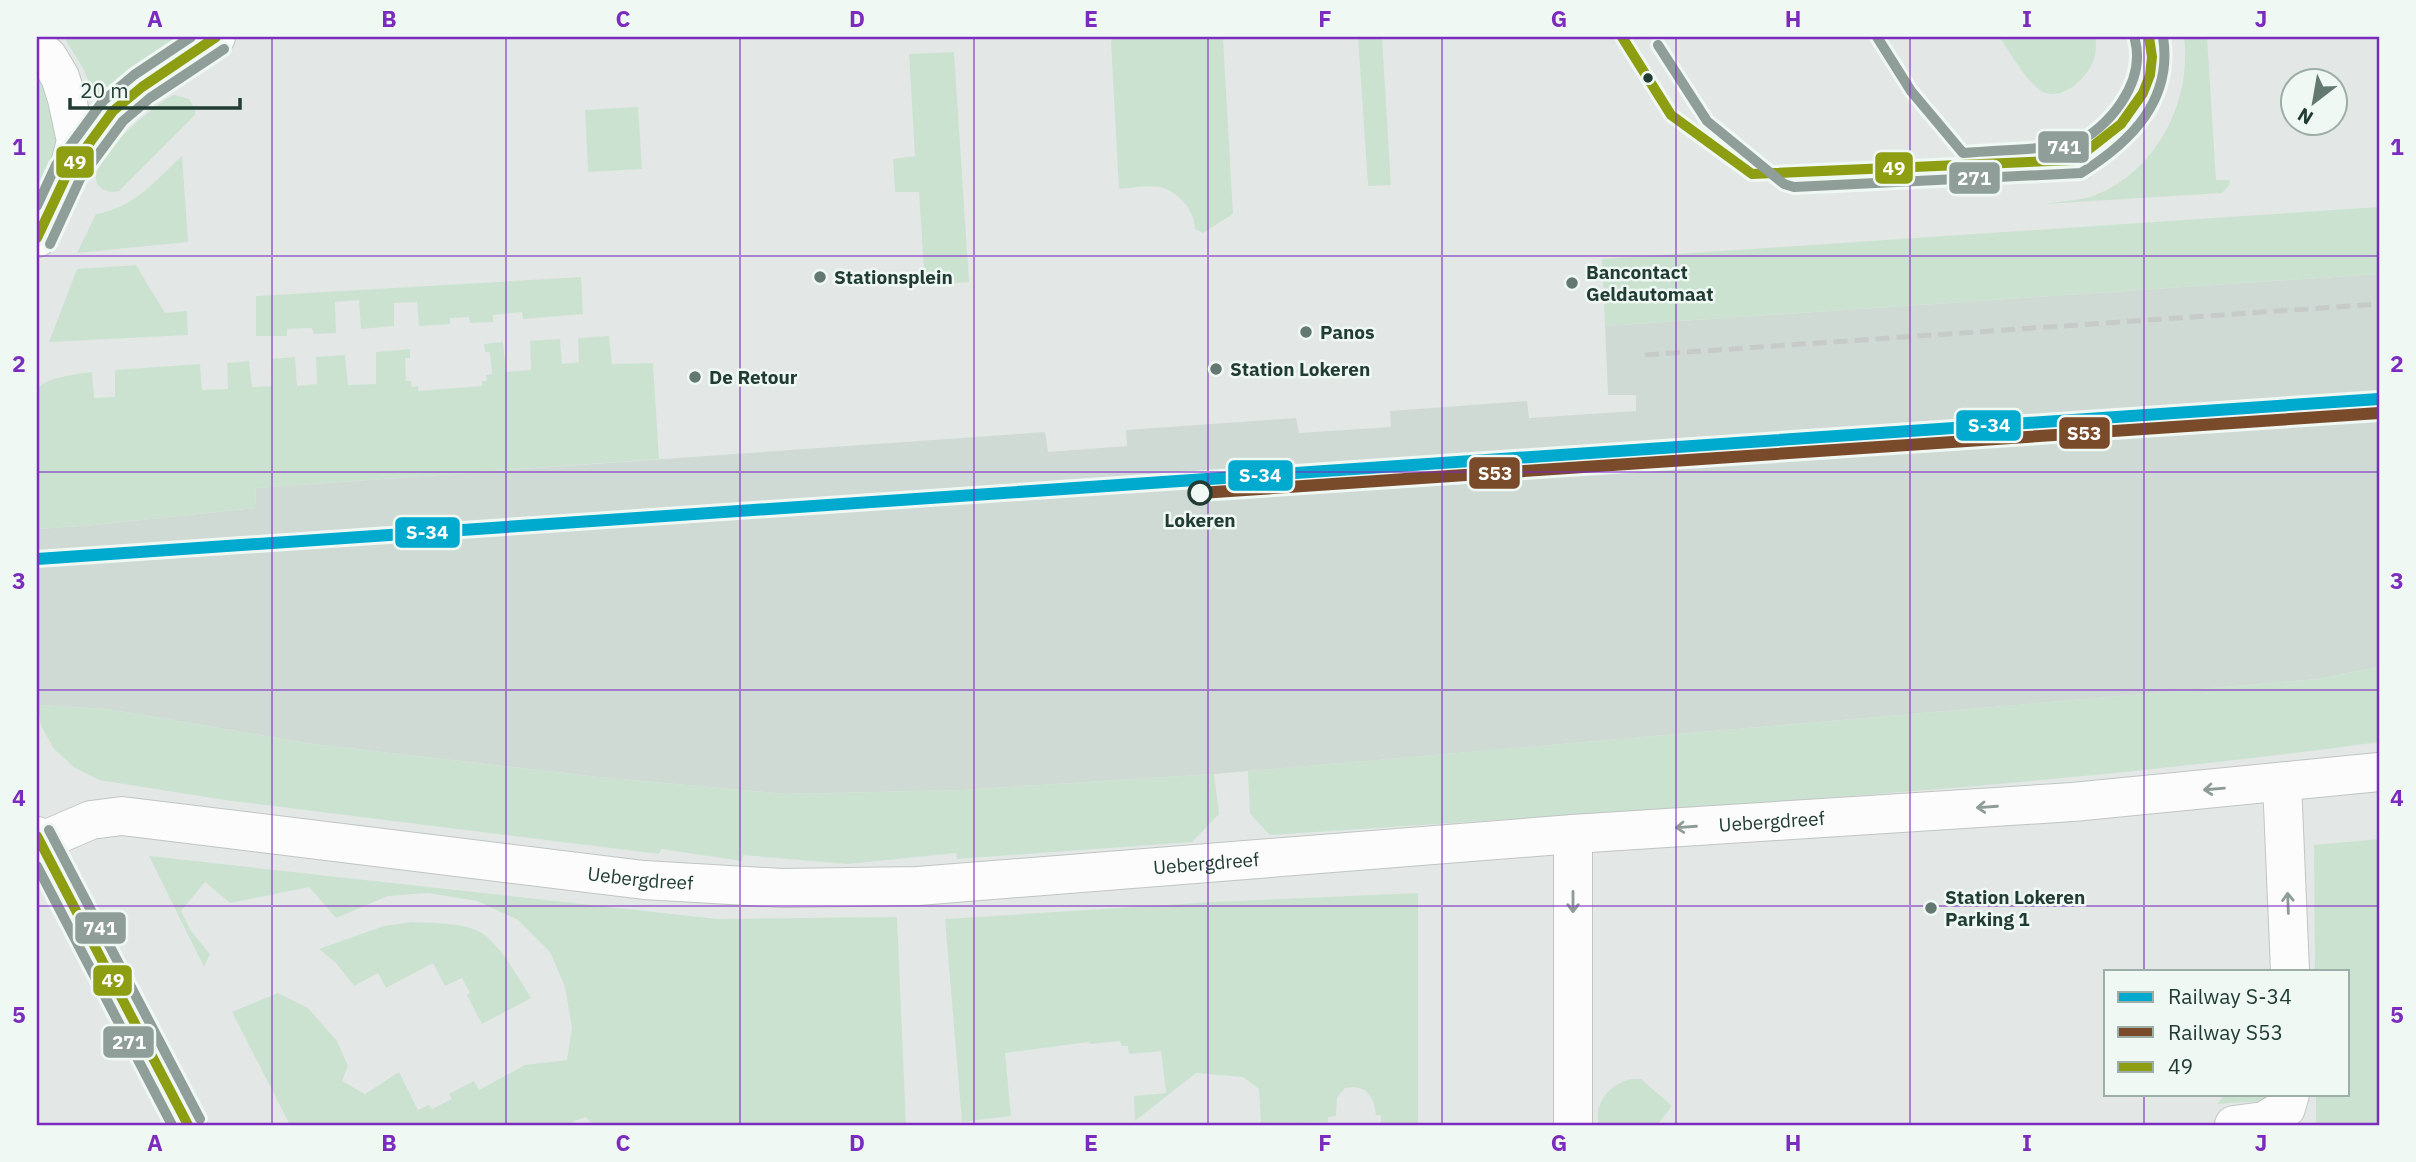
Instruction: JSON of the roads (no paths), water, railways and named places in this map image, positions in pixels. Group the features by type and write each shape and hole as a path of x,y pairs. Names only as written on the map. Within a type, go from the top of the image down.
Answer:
{"street":[{"path":"37,238 68,173 113,111 142,87 216,37"},
{"path":"37,48 48,57 60,77 67,99 76,141 68,173"},
{"name":"Uebergdreef","path":"38,839 91,820 122,816 644,880 782,888 918,886 1573,834 2073,802 2379,772"},
{"path":"2281,782 2290,970"},
{"path":"1573,834 1573,1125"},
{"path":"38,839 188,1125"},
{"path":"2234,1125 2264,1121 2286,1108 2290,1096"}],"railway":[{"path":"1645,355 2379,304"}],"rail line":[{"name":"S-34","path":"37,559 2379,399"},
{"name":"S53","path":"1200,493 2379,413"}],"place":[{"name":"Stationsplein","path":"820,277"},
{"name":"Bancontact Geldautomaat","path":"1572,283"},
{"name":"Panos","path":"1306,332"},
{"name":"Station Lokeren","path":"1216,369"},
{"name":"De Retour","path":"695,377"},
{"name":"Lokeren","path":"1200,493"},
{"name":"Station Lokeren Parking 1","path":"1931,908"}]}
